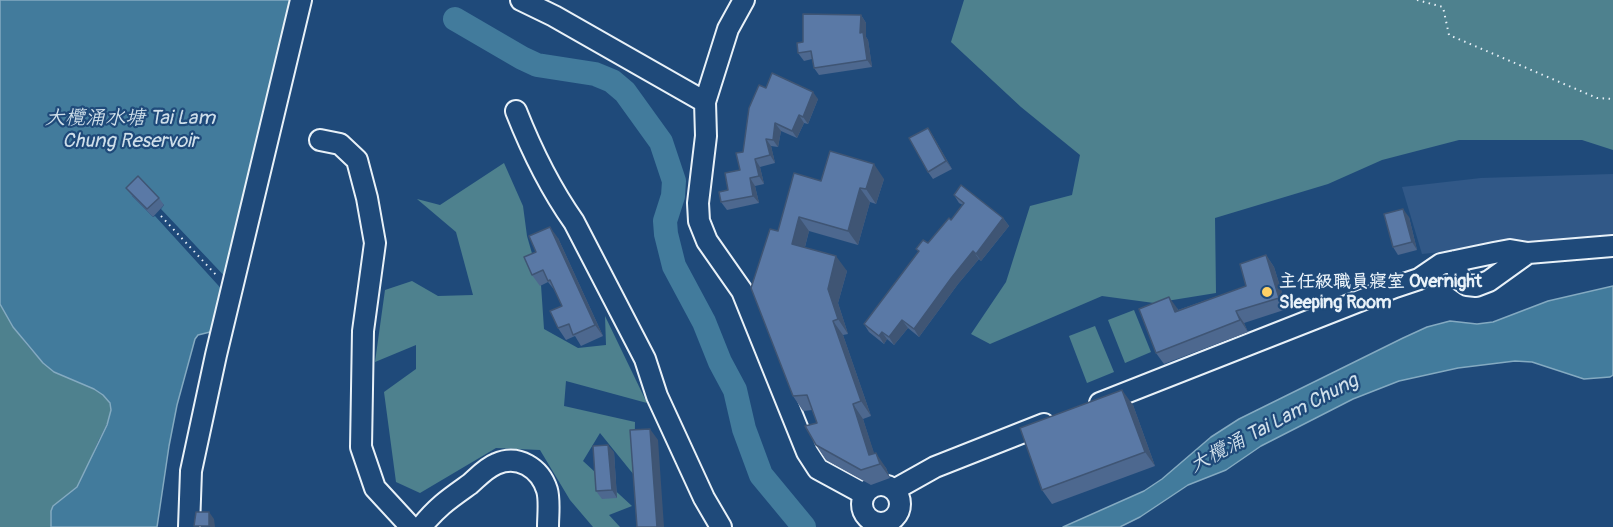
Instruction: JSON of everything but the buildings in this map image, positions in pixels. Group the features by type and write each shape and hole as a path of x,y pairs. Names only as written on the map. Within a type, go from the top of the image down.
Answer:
{"street":[{"path":"189,527 191,471 301,0"},
{"path":"521,0 554,16 705,102"},
{"path":"744,0 728,29 705,102 706,136 698,203 699,221 707,241 742,291 807,452 818,469 864,494"},
{"path":"516,111 562,205 574,222 645,359 657,396 704,498 720,527"},
{"path":"320,140 340,144 357,160 367,198 375,243 363,331 361,447 375,488 411,527"},
{"path":"894,490 935,467 1072,413 1396,292 1441,264 1510,250 1528,253 1613,246"},
{"path":"1455,261 1460,280 1467,285 1476,286 1489,281 1528,253"},
{"path":"421,527 436,508 483,472 497,463 515,461 525,463 537,471 548,491 548,527"},
{"path":"878,485 894,490 900,501 897,514 888,522 864,524 862,505 864,494 878,485"}],"path":[{"path":"1418,0 1443,7 1449,35 1597,98 1613,99"},
{"path":"161,216 231,292"}],"shaded area":[{"path":"1613,174 1613,234 1422,254 1402,187 1481,178"}],"green space":[{"path":"964,0 1613,0 1613,150 1582,140 1459,140 1382,160 1328,184 1215,218 1216,293 1154,303 1102,296 990,344 971,334 1006,282 1030,206 1072,195 1080,155 1021,107 951,42"},
{"path":"504,163 523,206 527,236 541,285 544,329 578,348 606,345 605,316 647,403 566,381 564,406 635,422 634,475 600,433 583,461 632,506 609,515 620,527 593,527 570,500 540,450 496,448 420,493 396,482 384,392 416,369 416,345 375,362 385,290 412,281 438,296 473,295 456,232 417,199 440,205"},
{"path":"0,304 22,339 43,362 58,373 99,391 111,408 109,419 80,482 52,509 51,527 0,527"},
{"path":"1134,310 1151,352 1125,363 1108,320"},
{"path":"1095,326 1114,372 1087,383 1069,336"}],"water":[{"name":"大欖涌水塘 Tai Lam Chung Reservoir","path":"0,0 296,0 218,330 198,335 195,339 177,405 157,527 51,527 53,506 77,487 107,425 111,410 110,403 103,395 54,372 43,363 13,327 0,304"},
{"name":"大欖涌 Tai Lam Chung","path":"1613,286 1613,375 1610,377 1584,379 1532,362 1515,361 1458,368 1399,381 1353,399 1261,446 1226,470 1188,485 1140,517 1120,527 1063,527 1144,491 1162,479 1211,437 1239,419 1427,327 1450,321 1477,324 1493,322 1548,301"}],"pier":[{"path":"143,184 164,205 161,209 230,282 227,295 155,216 153,217 132,196"}],"waterway":[{"name":"大欖涌 Tai Lam Chung","path":"455,19 537,65 595,74 612,81 625,92 661,142 674,181 673,196 665,221 674,266 704,322 720,362 735,390 744,429 761,475 804,527"}],"place":[{"name":"主任級職員寢室 Overnight Sleeping Room","path":"1267,292"}]}
